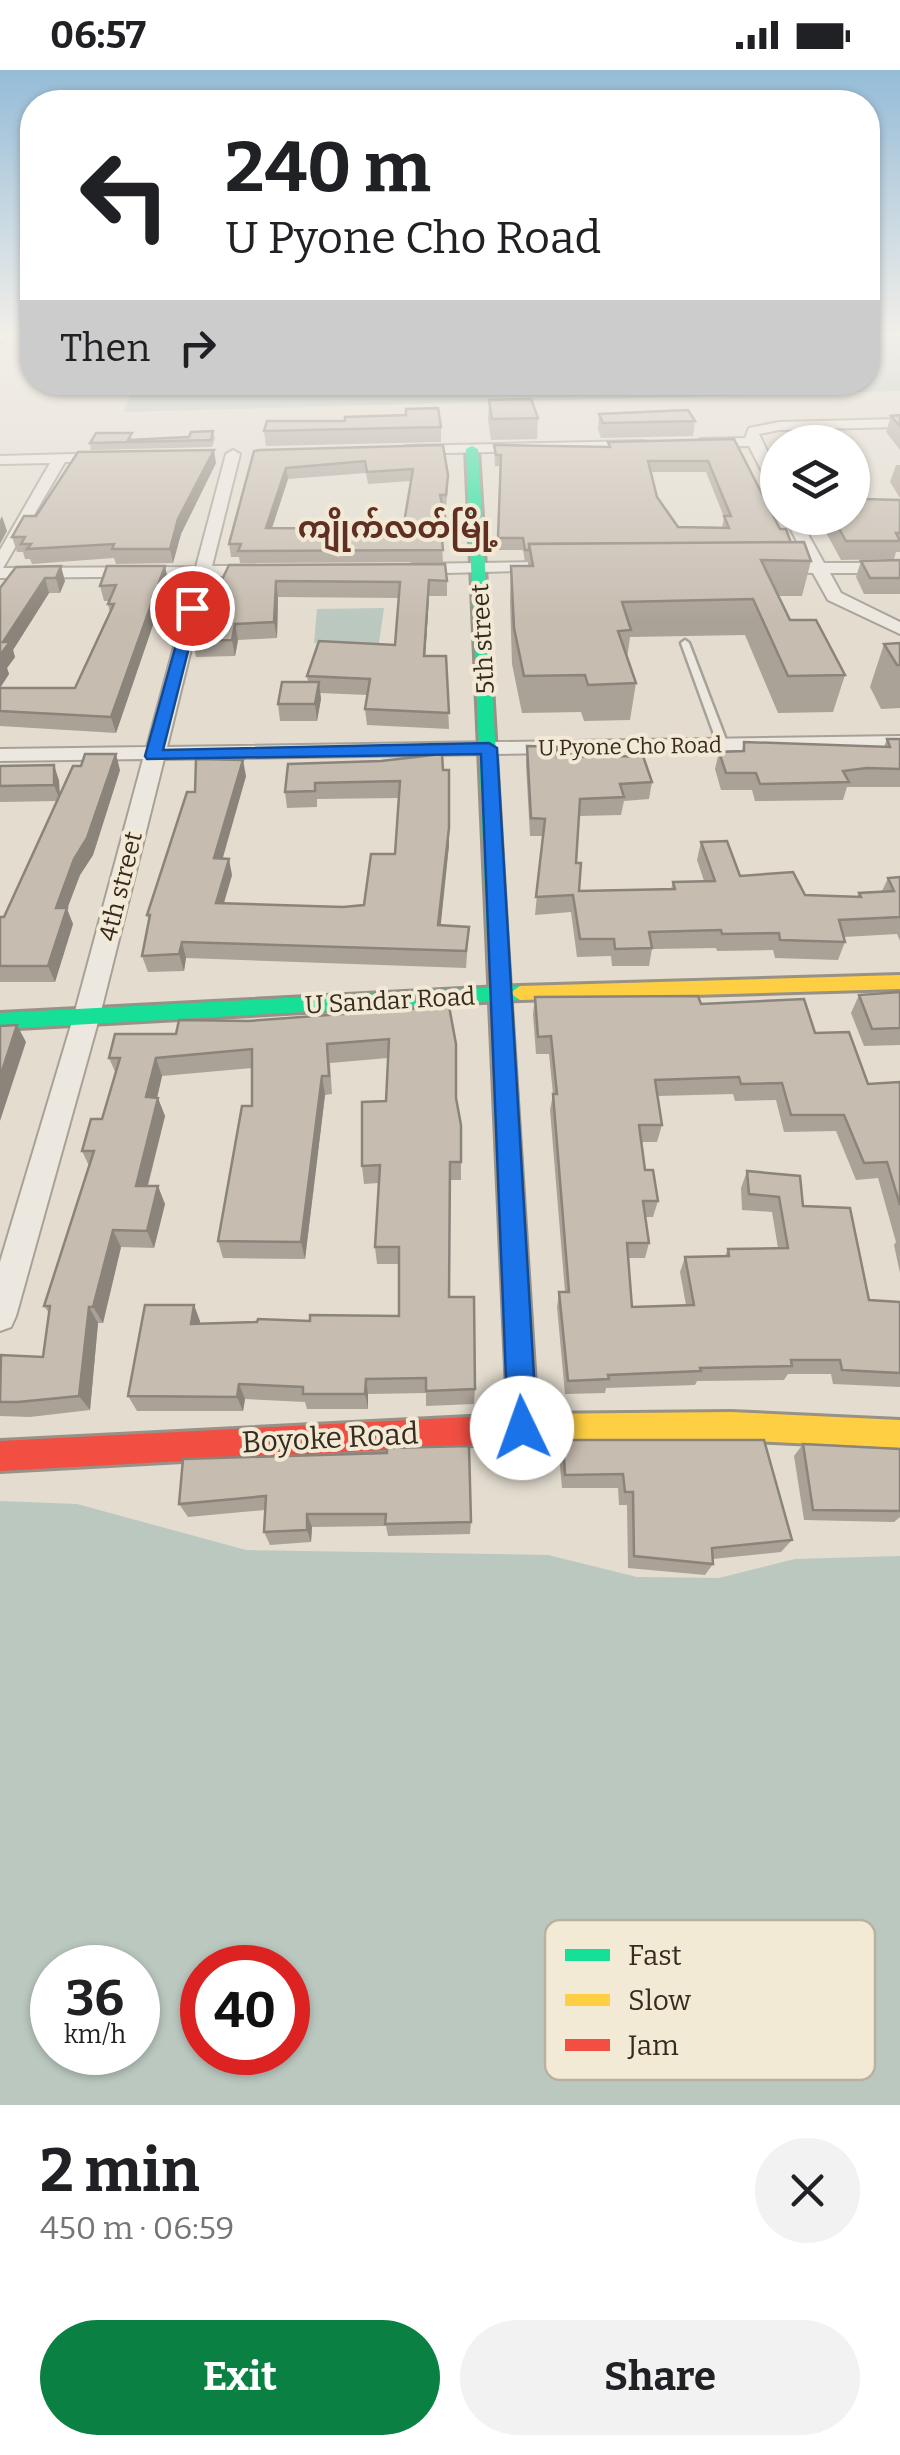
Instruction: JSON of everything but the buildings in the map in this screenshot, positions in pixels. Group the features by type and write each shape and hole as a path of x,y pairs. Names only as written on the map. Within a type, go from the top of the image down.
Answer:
{"street":[{"path":"754,432 760,454"},
{"path":"679,444 754,442"},
{"path":"392,451 660,444"},
{"name":"5th street","path":"472,449 522,1428"},
{"name":"4th street","path":"0,1316 87,1016 233,454"},
{"path":"0,460 118,457"},
{"path":"0,564 60,458"},
{"path":"800,535 839,600 900,629"},
{"path":"400,569 564,567"},
{"path":"758,568 900,568"},
{"path":"0,572 281,570"},
{"name":"U Pyone Cho Road","path":"0,756 900,742"},
{"name":"U Sandar Road","path":"0,1021 502,994 900,982"},
{"name":"Boyoke Road","path":"0,1456 522,1428 730,1426 900,1434"}],"lane":[{"path":"685,643 723,745"}],"shaded area":[{"path":"384,608 379,643 314,643 317,609"},
{"path":"0,1501 77,1504 246,1550 548,1555 637,1577 719,1578 795,1559 900,1556 900,2105 0,2105"}],"traffic: fast":[{"path":"472,449 498,957"},
{"path":"0,1021 520,993"}],"traffic: slow":[{"path":"520,993 900,982"},
{"path":"528,1428 731,1426 900,1434"}],"traffic: jam":[{"path":"498,957 523,1428"},
{"path":"0,1456 528,1428"}],"district":[{"name":"ကျိုက်လတ်မြို့","path":"398,528"}],"route":[{"path":"192,608 153,756 489,748 522,1428"}]}
